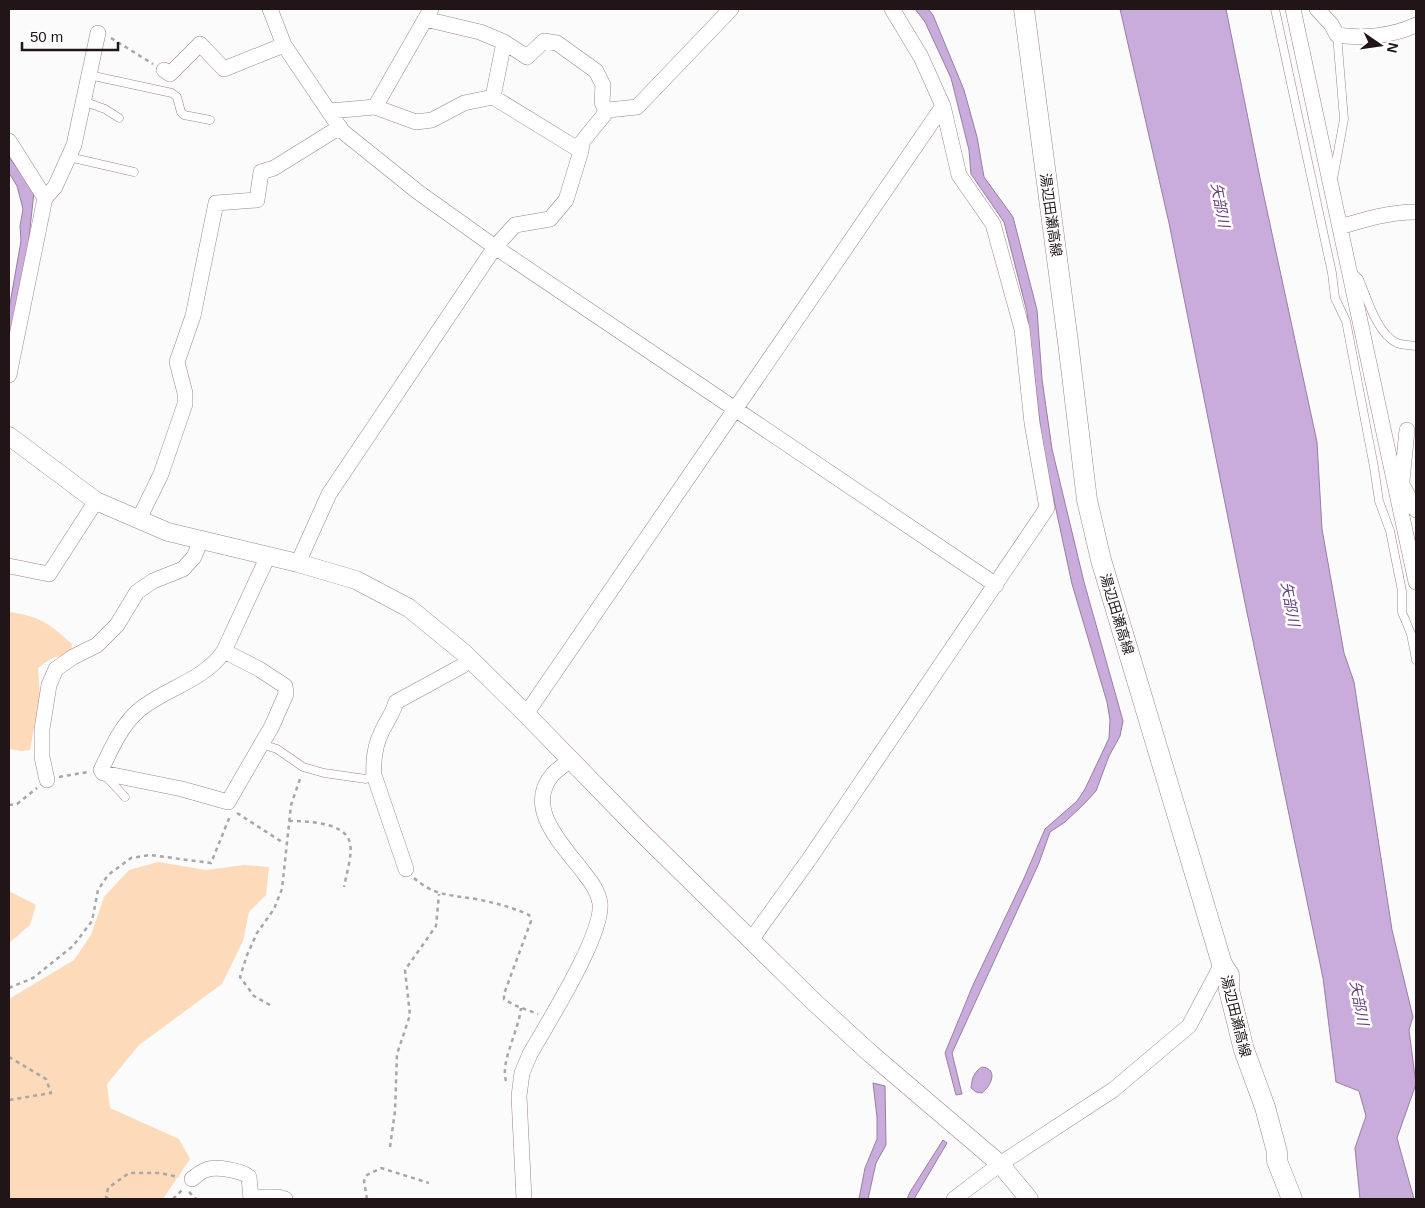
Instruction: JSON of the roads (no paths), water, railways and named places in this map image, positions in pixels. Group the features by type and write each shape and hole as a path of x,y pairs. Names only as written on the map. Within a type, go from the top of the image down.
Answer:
{"main road":[{"name":"湯辺田瀬高線","path":"1024,9 1087,500 1101,560 1222,964 1229,975 1229,990 1244,1050 1265,1107 1277,1152 1277,1161 1292,1199"}],"street":[{"path":"270,9 284,45 342,131 418,192 495,248 996,585"},
{"path":"298,563 329,494 495,248 515,225 550,219 566,200 582,142 606,112 608,110 637,107 730,9"},
{"path":"751,940 810,858 1047,508 1032,423 1022,330 993,224 959,175 943,106 921,57 892,9"},
{"path":"1293,9 1349,269 1398,478 1399,501 1416,582"},
{"path":"1317,9 1331,24 1337,35 1352,38 1368,37 1416,25"},
{"path":"376,108 428,14 504,42 527,56 544,41 556,43 596,71 603,85 602,102 606,112"},
{"path":"9,375 45,198 55,187 74,145 98,32"},
{"path":"493,97 504,42"},
{"path":"164,70 170,74 200,44 224,69 284,45"},
{"path":"330,111 376,108 416,122 432,120 464,102 493,97 581,151"},
{"path":"526,714 943,106"},
{"path":"139,519 161,474 185,404 185,393 177,362 193,316 216,203 257,200 261,172 274,168 340,127"},
{"path":"9,140 45,198"},
{"path":"1340,227 1398,212 1416,212"},
{"path":"1407,430 1398,478 1416,510"},
{"path":"9,436 96,501 168,532 298,563 356,580 409,608 464,653 637,828 813,1001 870,1054 1000,1164 1029,1199"},
{"path":"9,566 49,574 96,501"},
{"path":"47,780 42,757 42,729 49,685 56,669 73,657 98,645 116,626 137,592 153,581 183,569 194,557 201,540"},
{"path":"224,651 259,669 284,686 286,694 272,726 228,802 182,789 103,773 101,770 113,746 128,722 139,710 167,691 202,674 219,658 268,556"},
{"path":"406,869 374,775 373,760 381,733 393,712 396,702 462,666"},
{"path":"524,1199 519,1096 522,1074 530,1054 591,944 599,918 600,903 594,887 549,826 541,806 544,789 553,775 571,760"},
{"path":"954,1199 1000,1164 1113,1090 1188,1026 1222,964"},
{"path":"192,1178 206,1169 227,1169 246,1174 249,1177 251,1198 278,1197 285,1199"}],"lane":[{"path":"1276,9 1336,298 1346,321 1379,502 1390,531 1402,591 1402,612 1410,634 1416,660"},
{"path":"1331,186 1344,119 1337,35"},
{"path":"89,75 172,94 177,97 181,112 184,115 210,120"},
{"path":"83,101 105,109 119,118"},
{"path":"69,157 134,172"},
{"path":"1349,269 1358,279 1376,320 1387,337 1398,344 1416,346"},
{"path":"261,744 277,749 303,767 324,773 366,779 374,775"},
{"path":"103,773 109,782 125,797"}],"water":[{"path":"915,9 928,9 933,15 964,90 977,137 984,177 1013,217 1037,310 1042,379 1052,449 1084,582 1123,721 1120,736 1109,756 1096,791 1065,822 1050,832 1039,863 952,1053 962,1094 956,1095 945,1053 973,985 1025,876 1045,829 1077,801 1085,789 1109,738 1110,720 1107,702 1072,584 1043,449 1027,312 1004,222 971,174 969,150 951,78 925,22"},
{"name":"矢部川","path":"1120,9 1226,9 1317,442 1322,529 1344,653 1354,682 1392,930 1413,1017 1409,1030 1416,1084 1397,1138 1414,1199 1360,1199 1355,1148 1366,1116 1359,1091 1336,1082 1323,978 1169,223"},
{"path":"9,157 34,192 28,247 9,341 9,309 21,241 20,226 23,209 17,186 9,173"},
{"path":"982,1067 990,1071 992,1078 982,1093 976,1092 971,1088 974,1076"},
{"path":"873,1083 885,1086 886,1145 876,1163 868,1199 859,1199 865,1168 877,1139 877,1117"},
{"path":"943,1140 947,1143 914,1199 907,1199 910,1192"}]}
